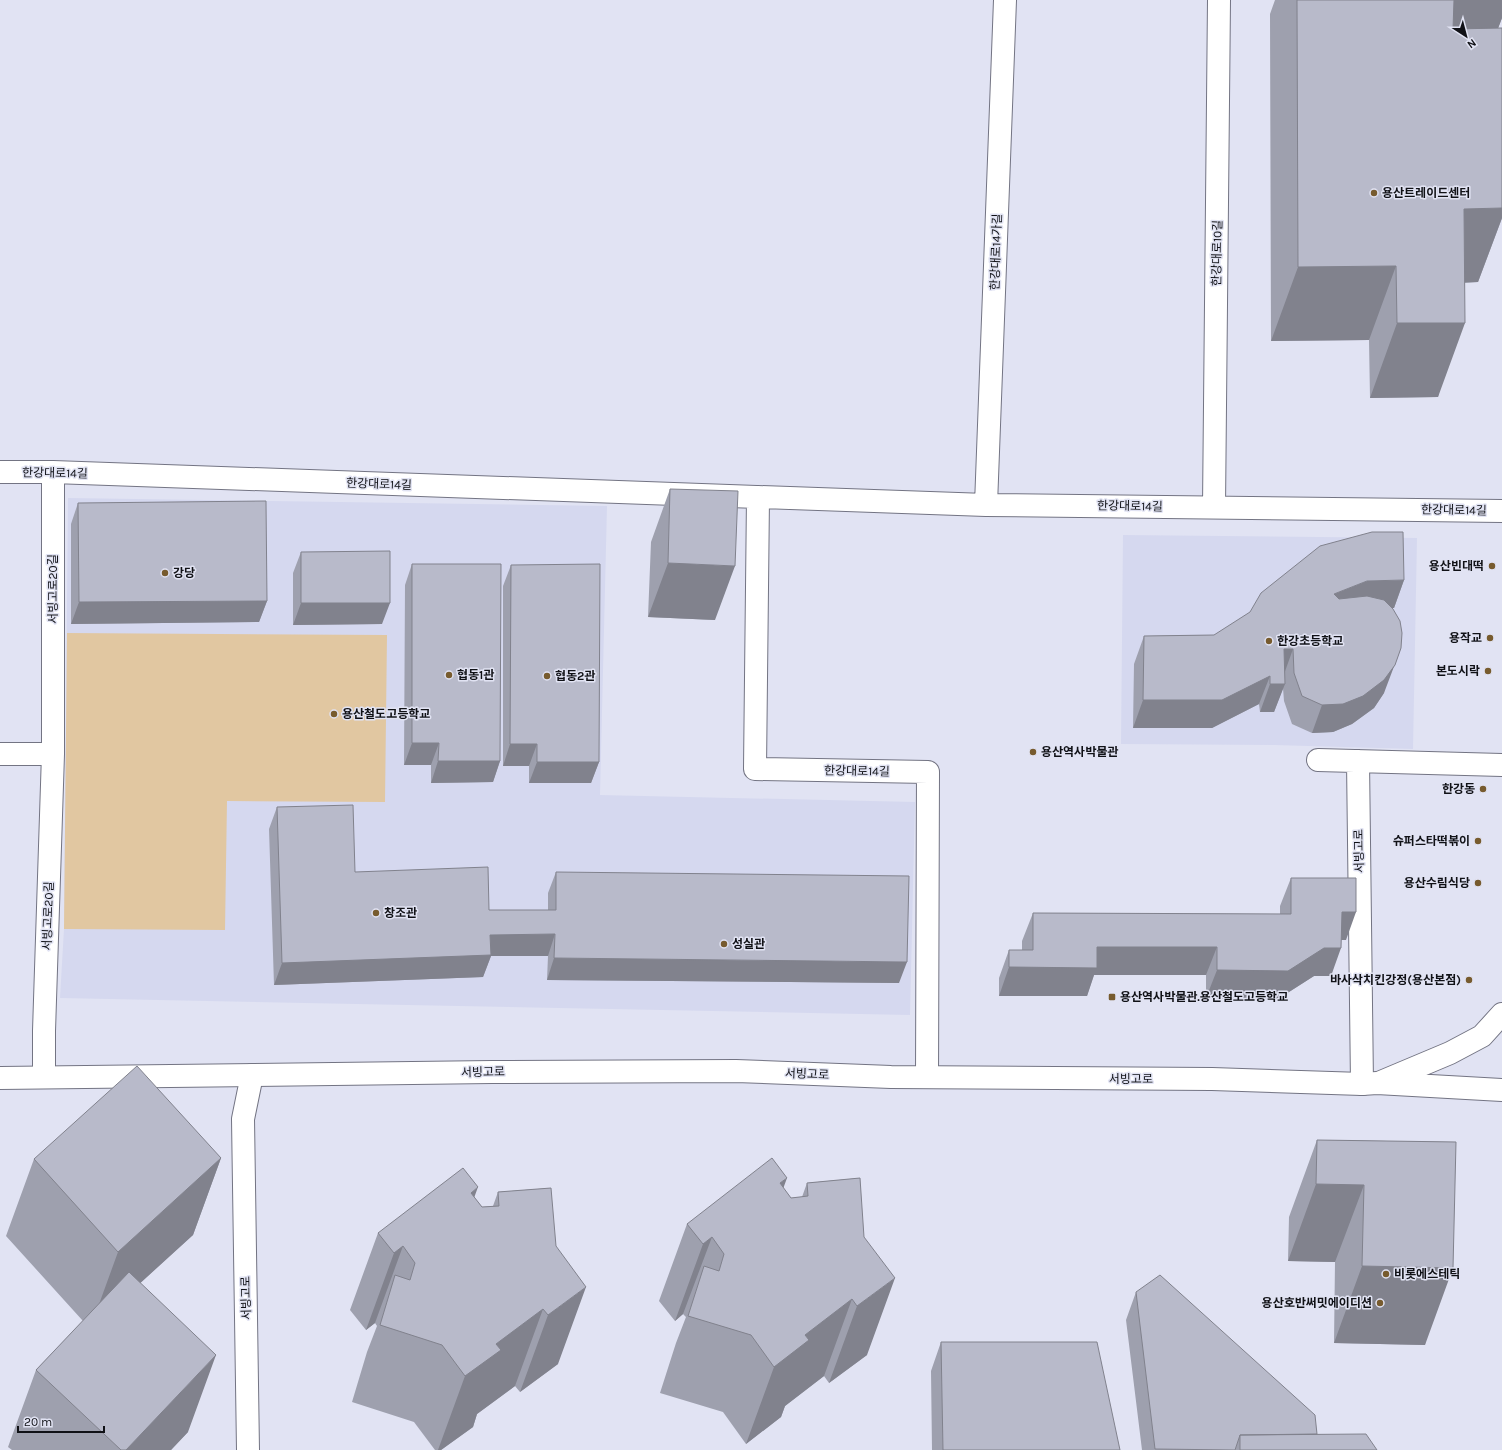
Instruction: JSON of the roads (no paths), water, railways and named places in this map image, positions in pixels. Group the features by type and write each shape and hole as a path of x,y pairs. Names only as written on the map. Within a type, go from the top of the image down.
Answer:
{"street":[{"name":"한강대로14가길","path":"986,505 1006,0"},
{"name":"한강대로10길","path":"1214,507 1219,0"},
{"name":"한강대로14길","path":"0,472 53,472 986,505 1502,511"},
{"name":"서빙고로20길","path":"44,1077 44,1023 53,754 53,472"},
{"name":"한강대로14길","path":"758,497 755,770 928,772 928,1077"},
{"path":"0,754 53,754"},
{"path":"1318,760 1502,766"},
{"name":"서빙고로","path":"1358,761 1370,1084"},
{"path":"1370,1084 1450,1053 1482,1036 1502,1014"},
{"name":"서빙고로","path":"0,1078 500,1072 736,1071 928,1077 1212,1079 1502,1090"},
{"name":"서빙고로","path":"248,1450 243,1119 252,1075"}],"place":[{"name":"용산트레이드센터","path":"1374,193"},
{"name":"용산빈대떡","path":"1492,566"},
{"name":"강당","path":"165,573"},
{"name":"용작교","path":"1490,638"},
{"name":"한강초등학교","path":"1269,641"},
{"name":"본도시락","path":"1488,671"},
{"name":"협동1관","path":"449,675"},
{"name":"협동2관","path":"547,676"},
{"name":"용산철도고등학교","path":"334,714"},
{"name":"용산역사박물관","path":"1033,752"},
{"name":"한강동","path":"1483,789"},
{"name":"슈퍼스타떡볶이","path":"1478,841"},
{"name":"용산수림식당","path":"1478,883"},
{"name":"창조관","path":"376,913"},
{"name":"성실관","path":"724,944"},
{"name":"바사삭치킨강정(용산본점)","path":"1469,980"},
{"name":"용산역사박물관.용산철도고등학교","path":"1112,997"},
{"name":"비롯에스테틱","path":"1386,1274"},
{"name":"용산호반써밋에이디션","path":"1380,1303"}]}
